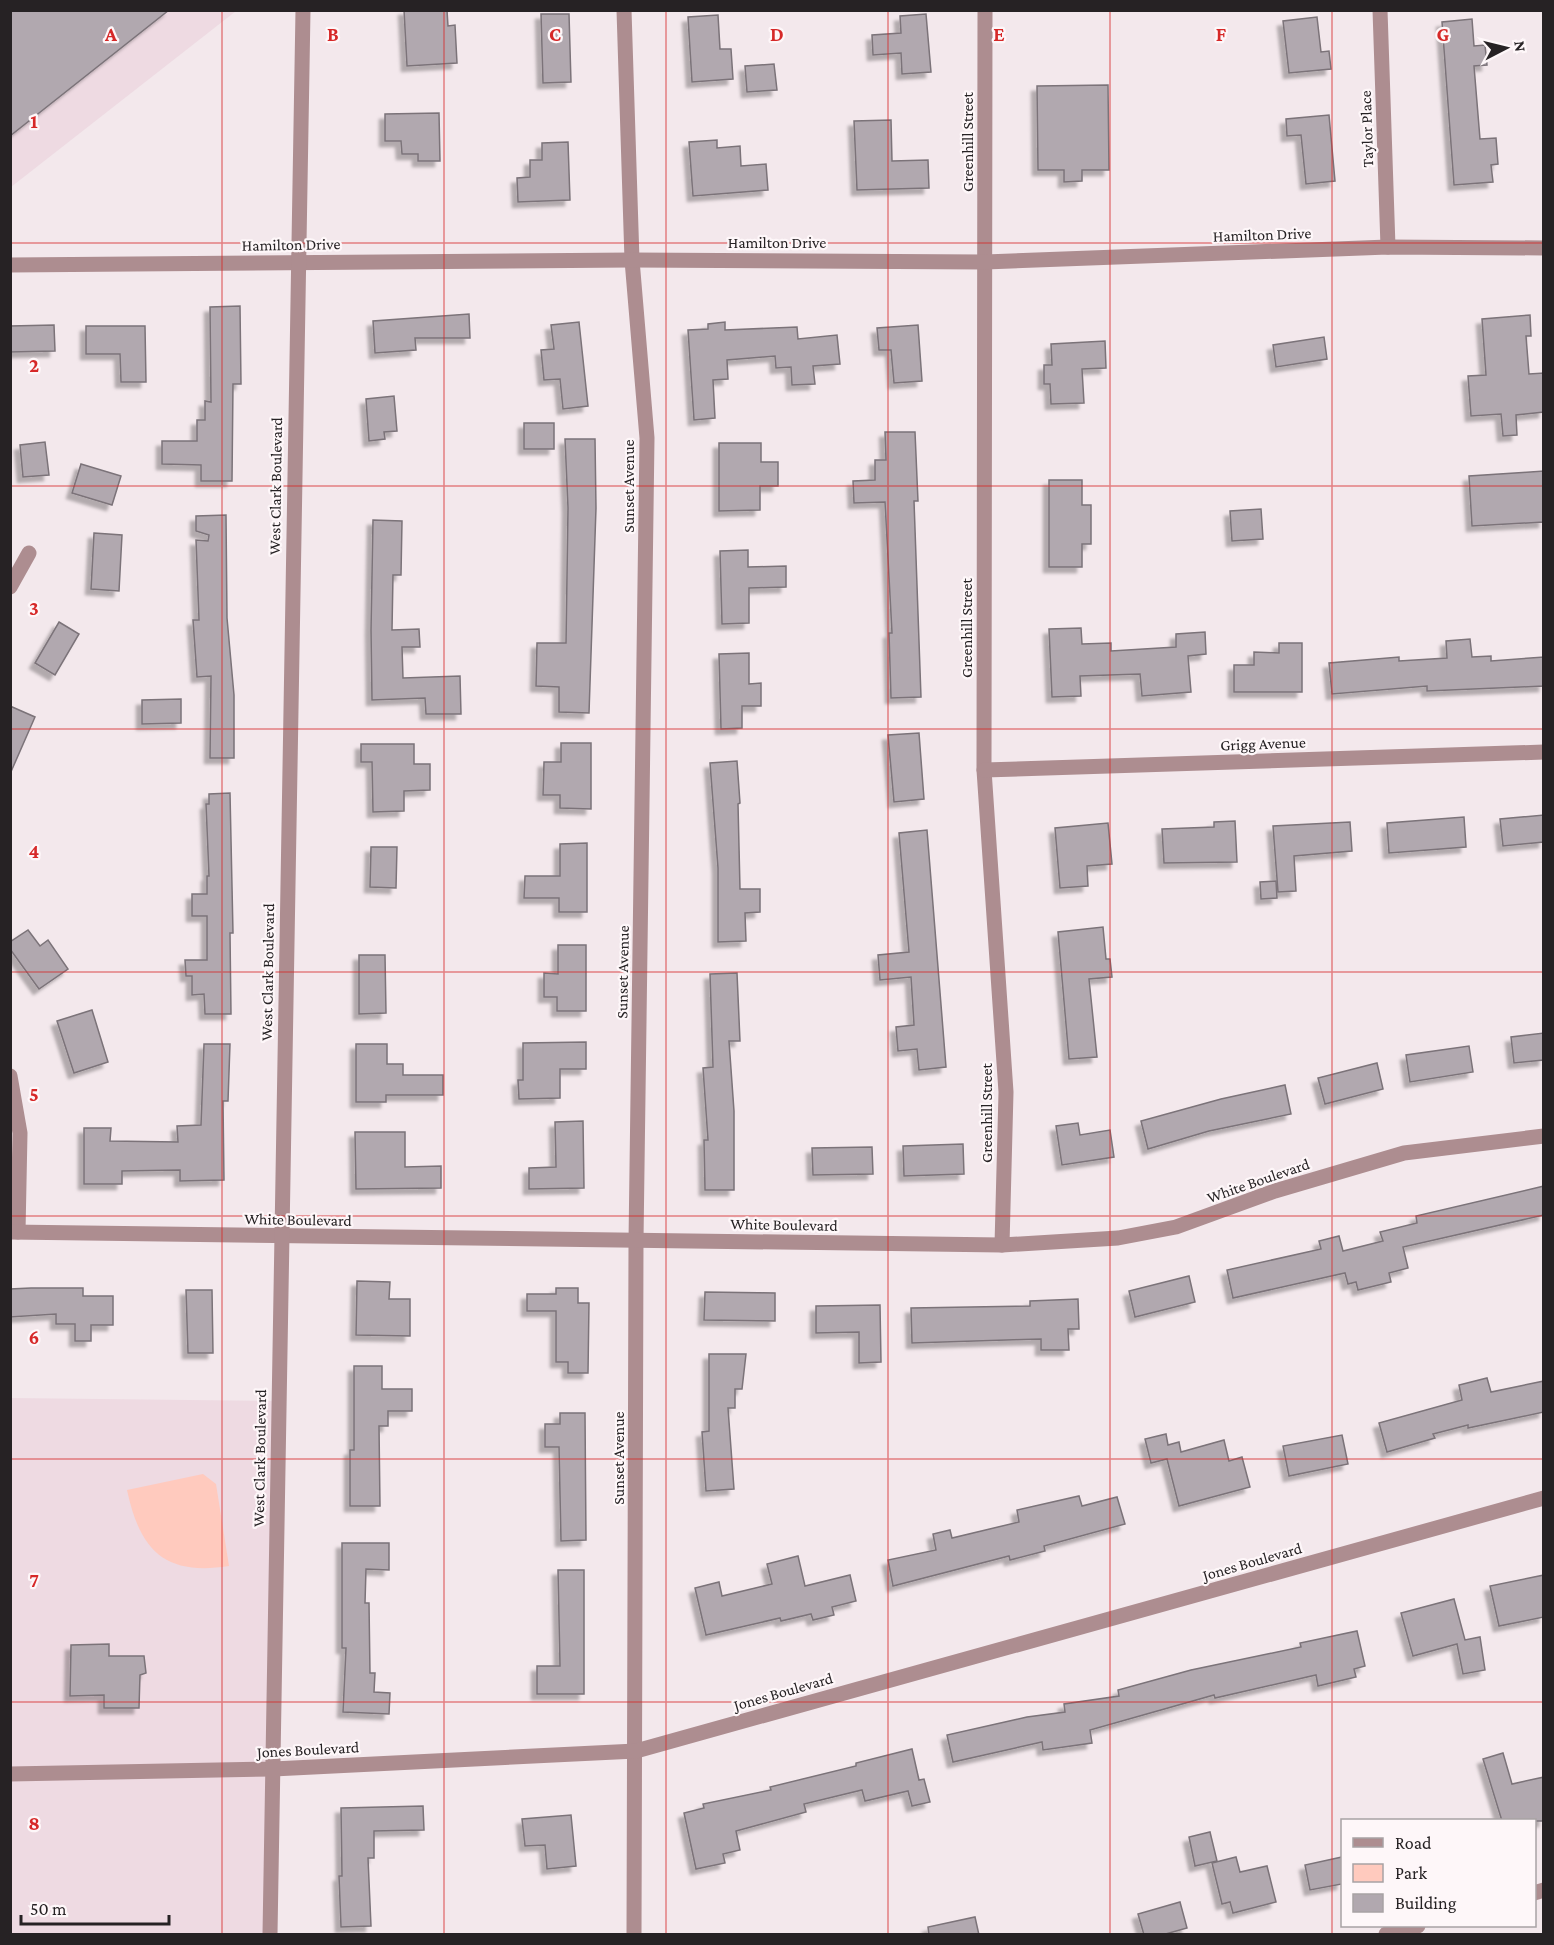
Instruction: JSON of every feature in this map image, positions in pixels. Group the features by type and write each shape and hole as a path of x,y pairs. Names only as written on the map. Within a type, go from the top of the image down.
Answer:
{"street":[{"name":"West Clark Boulevard","path":"270,1935 280,1236 303,10"},
{"name":"Sunset Avenue","path":"624,10 632,260 647,438 636,1241 634,1935"},
{"name":"Greenhill Street","path":"984,10 984,770 1006,1092 1002,1245"},
{"name":"Taylor Place","path":"1380,10 1388,247"},
{"name":"Hamilton Drive","path":"10,265 297,261 985,262 1388,247 1544,248"},
{"path":"10,587 29,553"},
{"name":"Grigg Avenue","path":"984,770 1544,752"},
{"path":"10,1076 20,1133 14,1232"},
{"name":"White Boulevard","path":"14,1232 1002,1245 1118,1238 1176,1227 1275,1191 1404,1153 1544,1136"},
{"name":"Jones Boulevard","path":"10,1774 273,1769 636,1751 1544,1498"},
{"path":"1386,1935 1414,1927"}],"shaded area":[{"path":"11,11 236,11 11,187"},
{"path":"11,1398 278,1401 270,1934 11,1934"}],"green space":[{"path":"203,1474 216,1484 229,1566 188,1567 159,1555 139,1529 132,1511 127,1490"}],"building":[{"path":"10,10 169,10 10,136"},
{"path":"404,10 447,10 448,26 455,25 457,63 407,66"},
{"path":"541,14 569,14 571,82 543,83"},
{"path":"926,14 931,72 902,74 901,53 873,55 872,35 901,33 900,16"},
{"path":"718,15 720,49 731,49 733,79 692,82 688,17"},
{"path":"1317,17 1321,52 1329,51 1331,69 1289,73 1283,21"},
{"path":"1472,19 1474,46 1485,45 1487,65 1474,66 1480,139 1496,138 1498,164 1491,165 1493,182 1454,185 1442,22"},
{"path":"774,64 777,90 747,92 745,66"},
{"path":"1108,85 1109,170 1082,170 1082,181 1064,182 1064,170 1038,170 1037,86"},
{"path":"439,113 440,161 418,161 418,154 402,154 401,141 385,141 385,114"},
{"path":"1329,115 1335,181 1306,184 1301,135 1287,136 1286,119"},
{"path":"891,120 892,161 928,160 929,188 857,190 854,121"},
{"path":"717,140 717,148 740,146 741,166 766,164 768,190 693,196 689,142"},
{"path":"568,142 570,200 518,202 517,178 530,177 530,160 542,160 542,143"},
{"path":"240,306 241,384 233,384 232,481 201,481 201,465 162,464 162,441 197,441 197,420 205,420 205,401 211,402 210,307"},
{"path":"469,314 470,338 415,338 416,350 375,353 373,321"},
{"path":"1530,315 1531,336 1526,336 1529,374 1544,373 1544,412 1516,415 1517,435 1503,436 1501,414 1471,416 1468,376 1486,375 1482,319"},
{"path":"579,322 588,406 563,409 560,379 544,380 541,350 554,349 551,325"},
{"path":"725,322 725,330 797,327 798,339 837,335 840,364 813,366 815,384 792,385 791,367 776,368 775,356 727,360 728,379 713,380 715,418 694,420 688,330 708,329 708,324"},
{"path":"54,325 55,351 10,352 10,326"},
{"path":"918,325 922,381 894,383 891,350 879,350 877,328"},
{"path":"86,326 145,326 146,382 121,382 120,354 86,354"},
{"path":"1324,337 1327,359 1276,367 1273,345"},
{"path":"1105,341 1106,368 1082,369 1084,403 1051,404 1050,384 1044,384 1044,365 1052,365 1051,344"},
{"path":"394,396 397,431 384,432 385,439 369,441 366,399"},
{"path":"524,423 554,423 554,449 524,449"},
{"path":"885,432 915,432 918,501 914,501 921,697 891,698 889,633 892,633 885,502 854,503 853,481 875,480 875,460 886,460"},
{"path":"565,439 595,439 596,508 589,713 559,712 559,687 536,686 537,643 566,643 568,508"},
{"path":"45,442 49,475 23,477 20,445"},
{"path":"719,443 761,443 761,462 778,462 778,486 760,486 760,510 719,511"},
{"path":"81,464 121,476 112,505 72,493"},
{"path":"1544,471 1544,522 1472,526 1469,476"},
{"path":"1049,480 1082,480 1082,505 1091,505 1091,544 1082,544 1082,567 1049,567"},
{"path":"1261,509 1263,539 1232,541 1230,511"},
{"path":"226,515 227,618 234,695 234,758 210,758 211,676 197,677 193,620 199,620 196,540 208,541 209,535 196,531 196,516"},
{"path":"373,520 402,521 401,575 393,575 392,630 419,629 420,647 402,647 403,678 460,676 461,714 426,714 425,698 372,700"},
{"path":"94,533 122,535 119,591 91,589"},
{"path":"748,550 748,567 786,566 786,587 749,588 749,623 722,624 720,551"},
{"path":"59,622 79,634 55,675 35,663"},
{"path":"1081,628 1082,644 1111,643 1111,651 1176,647 1176,634 1205,632 1206,654 1188,656 1191,692 1142,696 1140,674 1080,676 1081,696 1052,697 1049,629"},
{"path":"1470,639 1472,657 1491,656 1491,661 1544,657 1544,686 1427,691 1427,686 1332,694 1329,663 1399,657 1399,661 1447,658 1446,641"},
{"path":"1279,643 1302,643 1302,692 1234,692 1234,665 1254,665 1254,652 1279,653"},
{"path":"749,653 749,684 761,683 761,706 742,706 742,728 721,729 719,654"},
{"path":"181,699 181,723 142,724 142,700"},
{"path":"10,706 35,717 10,774"},
{"path":"919,733 924,799 894,802 888,735"},
{"path":"561,743 591,743 591,809 560,808 560,795 543,795 544,762 561,762"},
{"path":"361,744 414,744 414,764 430,764 430,790 404,791 404,811 373,812 372,762 361,762"},
{"path":"737,761 740,803 738,804 740,889 760,889 760,912 745,913 746,941 718,942 718,868 710,763"},
{"path":"230,793 233,933 230,933 231,1014 205,1014 204,994 192,995 192,976 186,976 185,960 207,960 207,916 192,916 192,894 207,894 207,876 209,876 206,804 209,804 209,794"},
{"path":"1544,815 1544,842 1503,846 1500,819"},
{"path":"1464,817 1466,847 1389,853 1387,823"},
{"path":"1235,821 1237,862 1164,863 1162,829 1214,827 1214,822"},
{"path":"1350,822 1352,851 1294,856 1296,891 1278,892 1273,826"},
{"path":"1108,823 1112,864 1087,866 1088,886 1060,888 1055,828"},
{"path":"927,830 946,1067 919,1070 917,1049 898,1051 896,1027 914,1025 911,977 880,980 878,955 909,952 899,833"},
{"path":"587,843 587,912 559,912 559,898 524,898 525,876 560,876 560,844"},
{"path":"371,847 397,847 396,888 370,887"},
{"path":"1276,881 1277,898 1261,899 1260,882"},
{"path":"1103,927 1106,959 1110,959 1112,977 1089,979 1097,1057 1069,1059 1058,932"},
{"path":"28,930 40,946 48,940 68,969 39,989 10,949 10,942"},
{"path":"558,945 586,945 586,1011 557,1011 557,997 544,997 544,973 558,974"},
{"path":"359,955 385,955 386,1013 359,1014"},
{"path":"737,973 740,1041 729,1041 734,1111 734,1190 705,1190 704,1140 708,1140 703,1068 713,1067 710,974"},
{"path":"92,1010 108,1062 74,1073 57,1021"},
{"path":"1544,1033 1544,1060 1514,1063 1511,1037"},
{"path":"586,1042 586,1069 560,1069 560,1098 519,1099 518,1080 523,1080 523,1043"},
{"path":"204,1044 230,1044 228,1101 223,1101 224,1180 180,1181 180,1170 122,1171 122,1184 84,1184 84,1128 111,1128 110,1141 178,1142 177,1126 201,1125"},
{"path":"356,1044 387,1044 387,1064 403,1064 403,1075 443,1075 443,1095 386,1095 386,1102 356,1102"},
{"path":"1469,1046 1473,1072 1410,1082 1406,1055"},
{"path":"1377,1063 1383,1089 1325,1104 1318,1078"},
{"path":"1285,1085 1291,1114 1209,1131 1148,1149 1141,1121 1221,1099"},
{"path":"583,1121 584,1188 529,1189 529,1168 556,1167 555,1122"},
{"path":"1078,1123 1080,1135 1110,1130 1114,1157 1062,1165 1056,1126"},
{"path":"355,1132 405,1132 405,1167 441,1166 441,1188 356,1189"},
{"path":"963,1144 964,1174 904,1176 903,1146"},
{"path":"872,1147 873,1174 813,1175 812,1148"},
{"path":"1544,1186 1544,1215 1403,1247 1408,1268 1389,1273 1391,1282 1358,1290 1356,1282 1348,1284 1345,1273 1233,1298 1227,1270 1321,1249 1319,1241 1339,1236 1343,1251 1383,1241 1380,1232 1417,1223 1416,1216"},
{"path":"1189,1276 1195,1302 1135,1317 1129,1291"},
{"path":"357,1281 390,1282 389,1299 410,1299 410,1336 356,1335"},
{"path":"83,1288 83,1296 113,1296 113,1325 91,1325 91,1341 75,1341 75,1324 56,1324 56,1314 10,1317 10,1289"},
{"path":"556,1288 578,1288 578,1303 589,1303 588,1373 568,1373 568,1362 556,1362 556,1311 527,1311 527,1294 556,1294"},
{"path":"186,1290 212,1290 213,1353 188,1353"},
{"path":"705,1292 775,1293 775,1321 704,1320"},
{"path":"1078,1299 1079,1329 1068,1329 1069,1350 1041,1350 1041,1339 912,1343 911,1308 1030,1306 1030,1301"},
{"path":"880,1305 881,1362 859,1363 859,1332 816,1333 816,1306"},
{"path":"709,1354 746,1354 742,1389 735,1389 735,1408 728,1408 734,1489 706,1491 702,1432 709,1431"},
{"path":"354,1366 382,1366 382,1389 412,1389 412,1411 388,1411 388,1426 379,1426 380,1506 350,1506 350,1450 354,1450"},
{"path":"1487,1378 1491,1392 1544,1381 1544,1412 1468,1428 1468,1425 1433,1434 1435,1438 1387,1452 1379,1423 1462,1400 1459,1385"},
{"path":"560,1413 585,1413 586,1540 561,1541 559,1447 545,1447 545,1424 560,1424"},
{"path":"1166,1434 1168,1445 1179,1442 1181,1452 1224,1440 1229,1461 1242,1457 1250,1487 1179,1506 1167,1459 1151,1463 1145,1439"},
{"path":"1342,1435 1348,1464 1289,1476 1283,1446"},
{"path":"1079,1496 1082,1506 1117,1497 1125,1524 1044,1546 1045,1551 1010,1560 1009,1556 893,1586 888,1560 936,1550 933,1534 950,1530 952,1538 1019,1522 1017,1510"},
{"path":"342,1543 389,1543 389,1570 366,1569 365,1603 369,1603 370,1673 375,1673 374,1692 390,1693 389,1714 343,1712 346,1648 342,1648"},
{"path":"798,1556 805,1586 850,1575 856,1601 832,1607 834,1615 813,1620 811,1614 781,1621 780,1618 706,1635 695,1588 719,1582 722,1596 772,1584 767,1564"},
{"path":"558,1570 584,1570 584,1694 537,1694 537,1666 560,1666"},
{"path":"1544,1575 1544,1617 1499,1626 1490,1586"},
{"path":"1454,1599 1465,1640 1480,1637 1485,1670 1463,1674 1457,1644 1413,1656 1401,1613"},
{"path":"1357,1631 1365,1666 1354,1669 1356,1677 1318,1686 1316,1675 1215,1698 1214,1695 1090,1730 1092,1743 1043,1750 1042,1742 953,1762 947,1735 1027,1717 1065,1712 1064,1704 1119,1696 1118,1690 1191,1670 1301,1647 1300,1643"},
{"path":"109,1644 109,1656 144,1656 146,1673 140,1675 139,1708 104,1708 104,1695 70,1696 71,1645"},
{"path":"912,1749 919,1780 924,1779 930,1802 912,1806 908,1791 865,1801 862,1790 804,1804 806,1812 736,1831 740,1850 723,1854 725,1863 696,1869 684,1813 704,1808 703,1804 771,1790 770,1787 856,1766 856,1763"},
{"path":"1503,1753 1512,1784 1544,1777 1544,1821 1501,1819 1483,1759"},
{"path":"423,1806 424,1830 374,1831 374,1858 368,1858 371,1926 341,1927 339,1876 342,1876 341,1808"},
{"path":"571,1815 576,1866 547,1869 545,1845 525,1846 522,1819"},
{"path":"1210,1832 1217,1861 1195,1866 1189,1837"},
{"path":"1236,1857 1240,1872 1267,1866 1276,1902 1233,1913 1230,1902 1222,1904 1212,1863"},
{"path":"1341,1857 1341,1884 1310,1890 1305,1865"},
{"path":"1180,1902 1187,1928 1162,1935 1144,1935 1138,1914"},
{"path":"975,1917 979,1935 929,1935 928,1927"}]}
